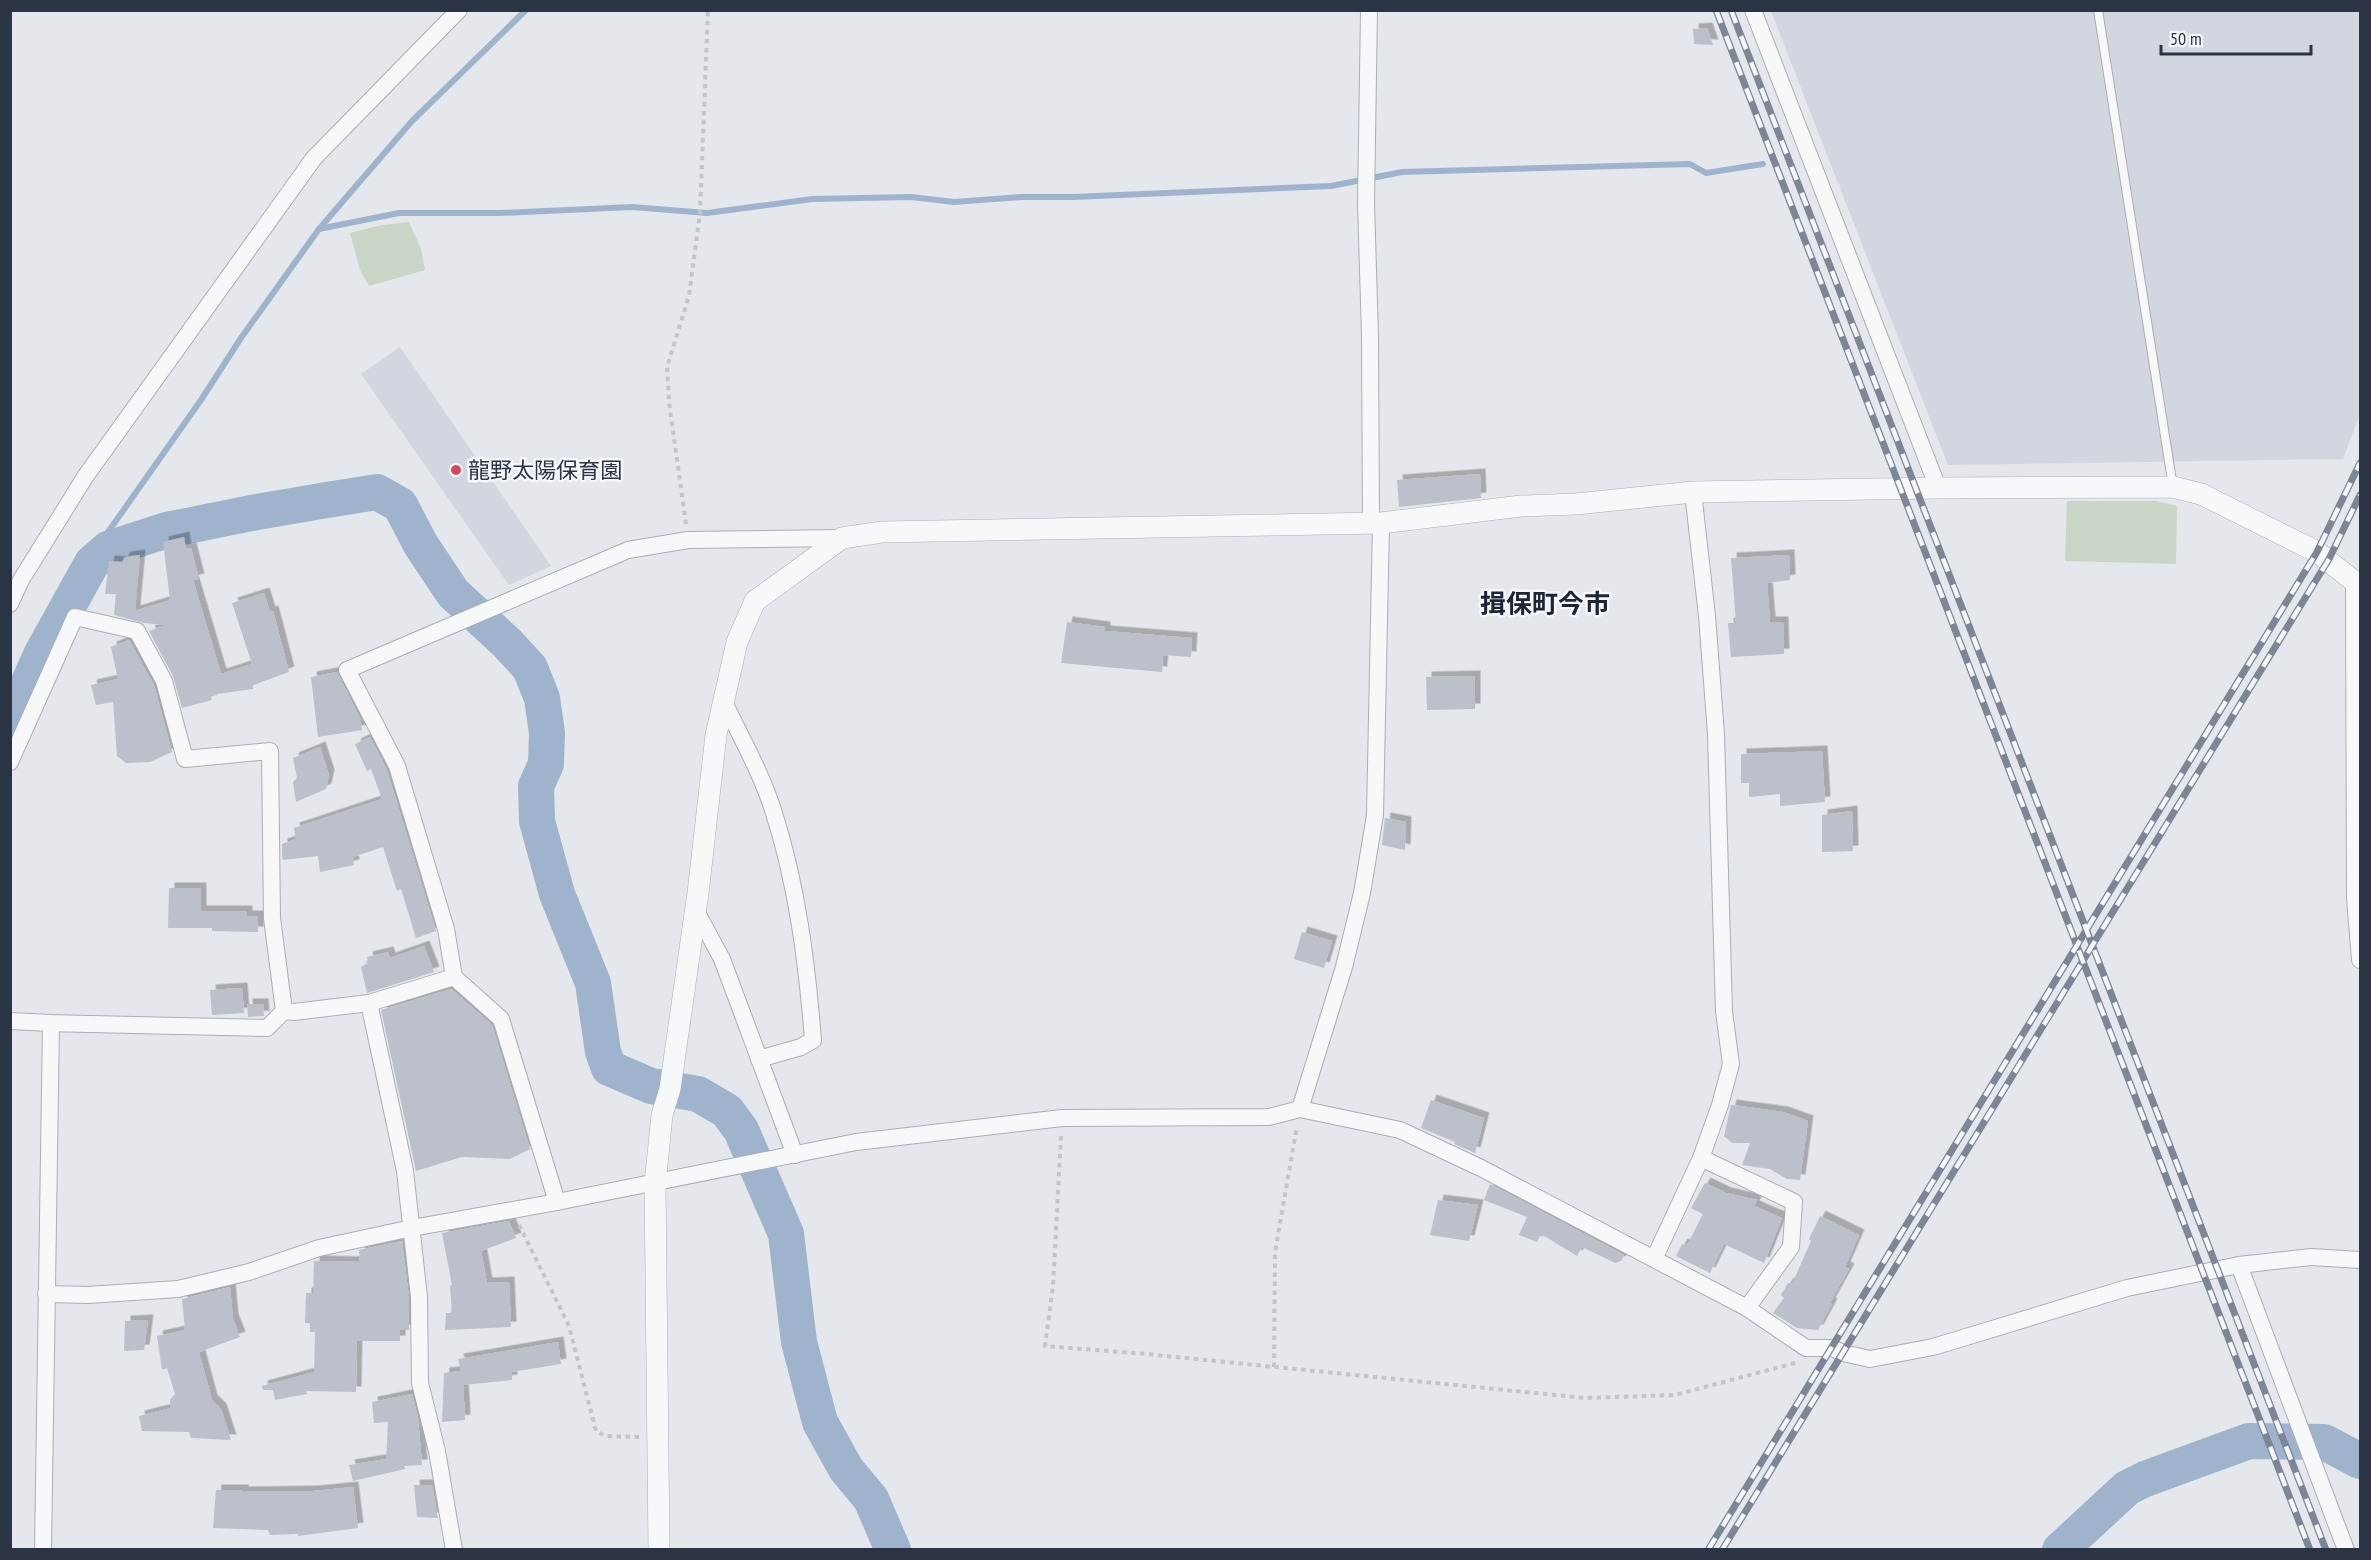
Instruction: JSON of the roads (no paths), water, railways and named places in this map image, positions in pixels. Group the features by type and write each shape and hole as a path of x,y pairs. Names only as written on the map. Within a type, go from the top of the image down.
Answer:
{"street":[{"path":"10,604 21,580 85,477 314,159 459,10"},
{"path":"1300,1109 1344,967 1362,893 1375,815 1376,523 1366,203 1369,10"},
{"path":"1753,10 1938,488"},
{"path":"557,1202 501,1019 454,977 446,929 397,766 347,670 619,554 688,540 842,538 882,532 1376,523 1521,506 1576,504 1693,492 1938,488 2173,488 2201,494 2317,552 2329,559 2357,584 2355,898 2361,960"},
{"path":"1654,1259 1701,1158 1720,1105 1731,1064 1724,1012 1716,734 1707,616 1693,492"},
{"path":"659,1550 655,1184 662,1115 670,1089 696,911 716,735 737,642 755,601 842,538"},
{"path":"10,762 75,617 136,631 164,681 185,759 270,751 272,918 284,1011"},
{"path":"724,702 773,809 791,879 806,966 813,1040 801,1047 759,1059"},
{"path":"696,911 722,959 795,1155"},
{"path":"284,1011 294,1012 369,1003 454,977"},
{"path":"369,1003 405,1172 419,1297 420,1383 437,1451 454,1550"},
{"path":"10,1021 267,1028 284,1011"},
{"path":"43,1550 51,1023 46,1023"},
{"path":"46,1294 178,1289 249,1272 319,1248 856,1143 1062,1118 1269,1116 1300,1109 1400,1130 1481,1168 1747,1308 1806,1348 1832,1348 1870,1359 1933,1347 2127,1288 2239,1265 2311,1257 2361,1260"},
{"path":"1701,1158 1794,1202 1791,1247 1747,1308"},
{"path":"2239,1265 2346,1550"}],"lane":[{"path":"2098,10 2173,488"}],"waterway":[{"path":"319,229 412,121 526,10"},
{"path":"96,559 101,542 319,229 399,213 500,213 632,207 707,213 812,199 911,197 954,202 1021,197 1073,197 1331,186 1402,172 1690,164 1706,173 1763,164"},
{"path":"10,724 42,653 92,563 108,549 167,530 377,492 400,505 421,545 453,593 507,643 530,668 542,698 547,733 546,764 536,786 537,821 557,894 593,983 603,1052 609,1068 651,1086 698,1094 727,1111 741,1130 786,1234 799,1342 820,1422 846,1469 871,1499 893,1550"},
{"path":"2060,1550 2127,1488 2145,1479 2249,1441 2324,1442 2360,1461"}],"railway":[{"path":"1716,10 2310,1550"},
{"path":"1731,10 2326,1550"},
{"path":"1708,1550 2317,552 2360,463"},
{"path":"1722,1550 2329,559 2360,495"}],"place":[{"name":"龍野太陽保育園","path":"456,470"}],"district":[{"name":"揖保町今市","path":"1545,604"}]}
